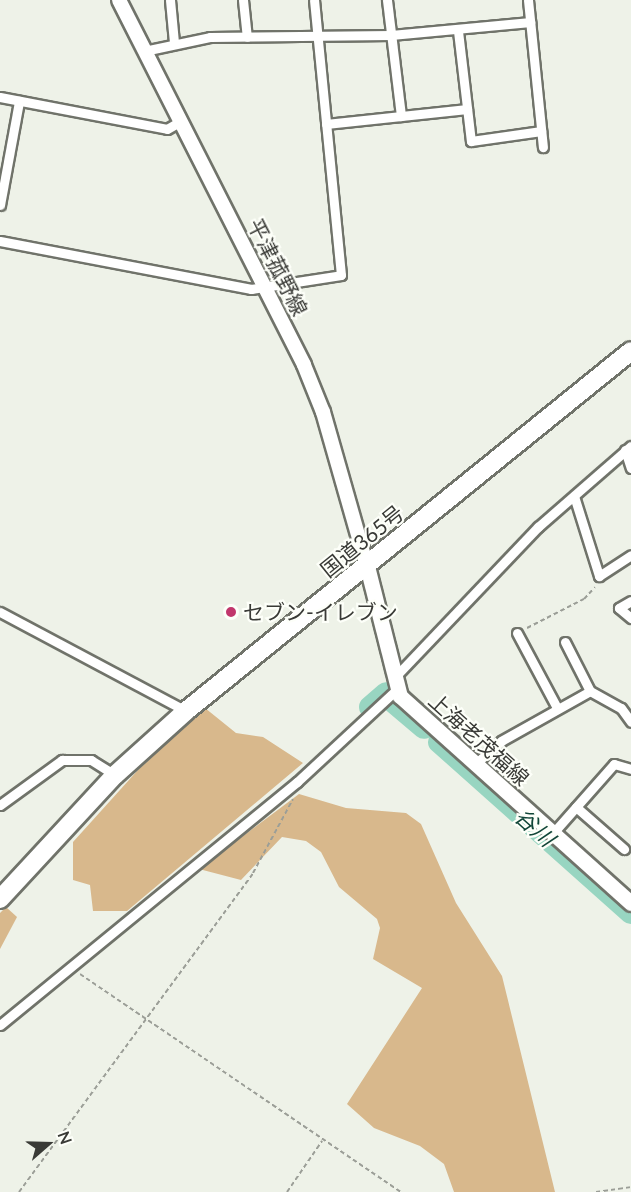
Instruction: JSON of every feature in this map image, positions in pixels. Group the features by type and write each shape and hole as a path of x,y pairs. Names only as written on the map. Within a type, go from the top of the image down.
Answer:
{"highway":[{"name":"国道365号","path":"0,899 116,775 186,711 631,351"}],"main road":[{"name":"平津菰野線","path":"119,0 179,122 265,286 323,412 367,566"},
{"path":"367,566 396,683"},
{"name":"上海老茂福線","path":"396,683 475,764 631,903"}],"street":[{"path":"170,0 174,42"},
{"path":"243,0 247,37"},
{"path":"0,241 252,289 341,275 314,0"},
{"path":"387,0 401,116"},
{"path":"528,0 543,147"},
{"path":"144,51 174,42 247,37 391,35 458,31 530,22"},
{"path":"458,31 471,141 541,131"},
{"path":"0,97 167,129 179,122"},
{"path":"0,205 19,101"},
{"path":"326,124 466,109"},
{"path":"628,448 631,468"},
{"path":"0,1025 68,965 297,782 396,683 538,527 628,448"},
{"path":"574,496 599,576 631,555"},
{"path":"631,601 619,608 631,618"},
{"path":"0,612 186,711"},
{"path":"517,633 557,708"},
{"path":"564,642 590,691 621,708 631,722"},
{"path":"475,764 557,708 590,691"},
{"path":"0,805 62,760 90,760 116,775"},
{"path":"553,833 614,764 631,769"},
{"path":"576,807 624,849"}],"path":[{"path":"517,633 584,599 599,576"},
{"path":"19,1192 253,873 288,815 297,782"},
{"path":"68,965 322,1141 401,1192"},
{"path":"287,1192 322,1141"},
{"path":"596,1192 631,1186"}],"shaded area":[{"path":"205,708 236,733 263,737 303,763 127,911 93,911 90,885 73,880 73,842 138,770"},
{"path":"299,794 346,808 406,813 421,824 456,903 502,976 555,1192 454,1192 444,1164 420,1146 374,1128 347,1104 422,988 373,959 380,928 377,919 339,887 321,852 306,841 282,837 241,880 199,869"},
{"path":"6,907 17,917 0,949 0,913"}],"waterway":[{"name":"谷川","path":"370,707 386,693"},
{"name":"谷川","path":"391,700 424,728"},
{"name":"谷川","path":"439,742 631,913"}],"place":[{"name":"セブン-イレブン","path":"231,612"}]}
